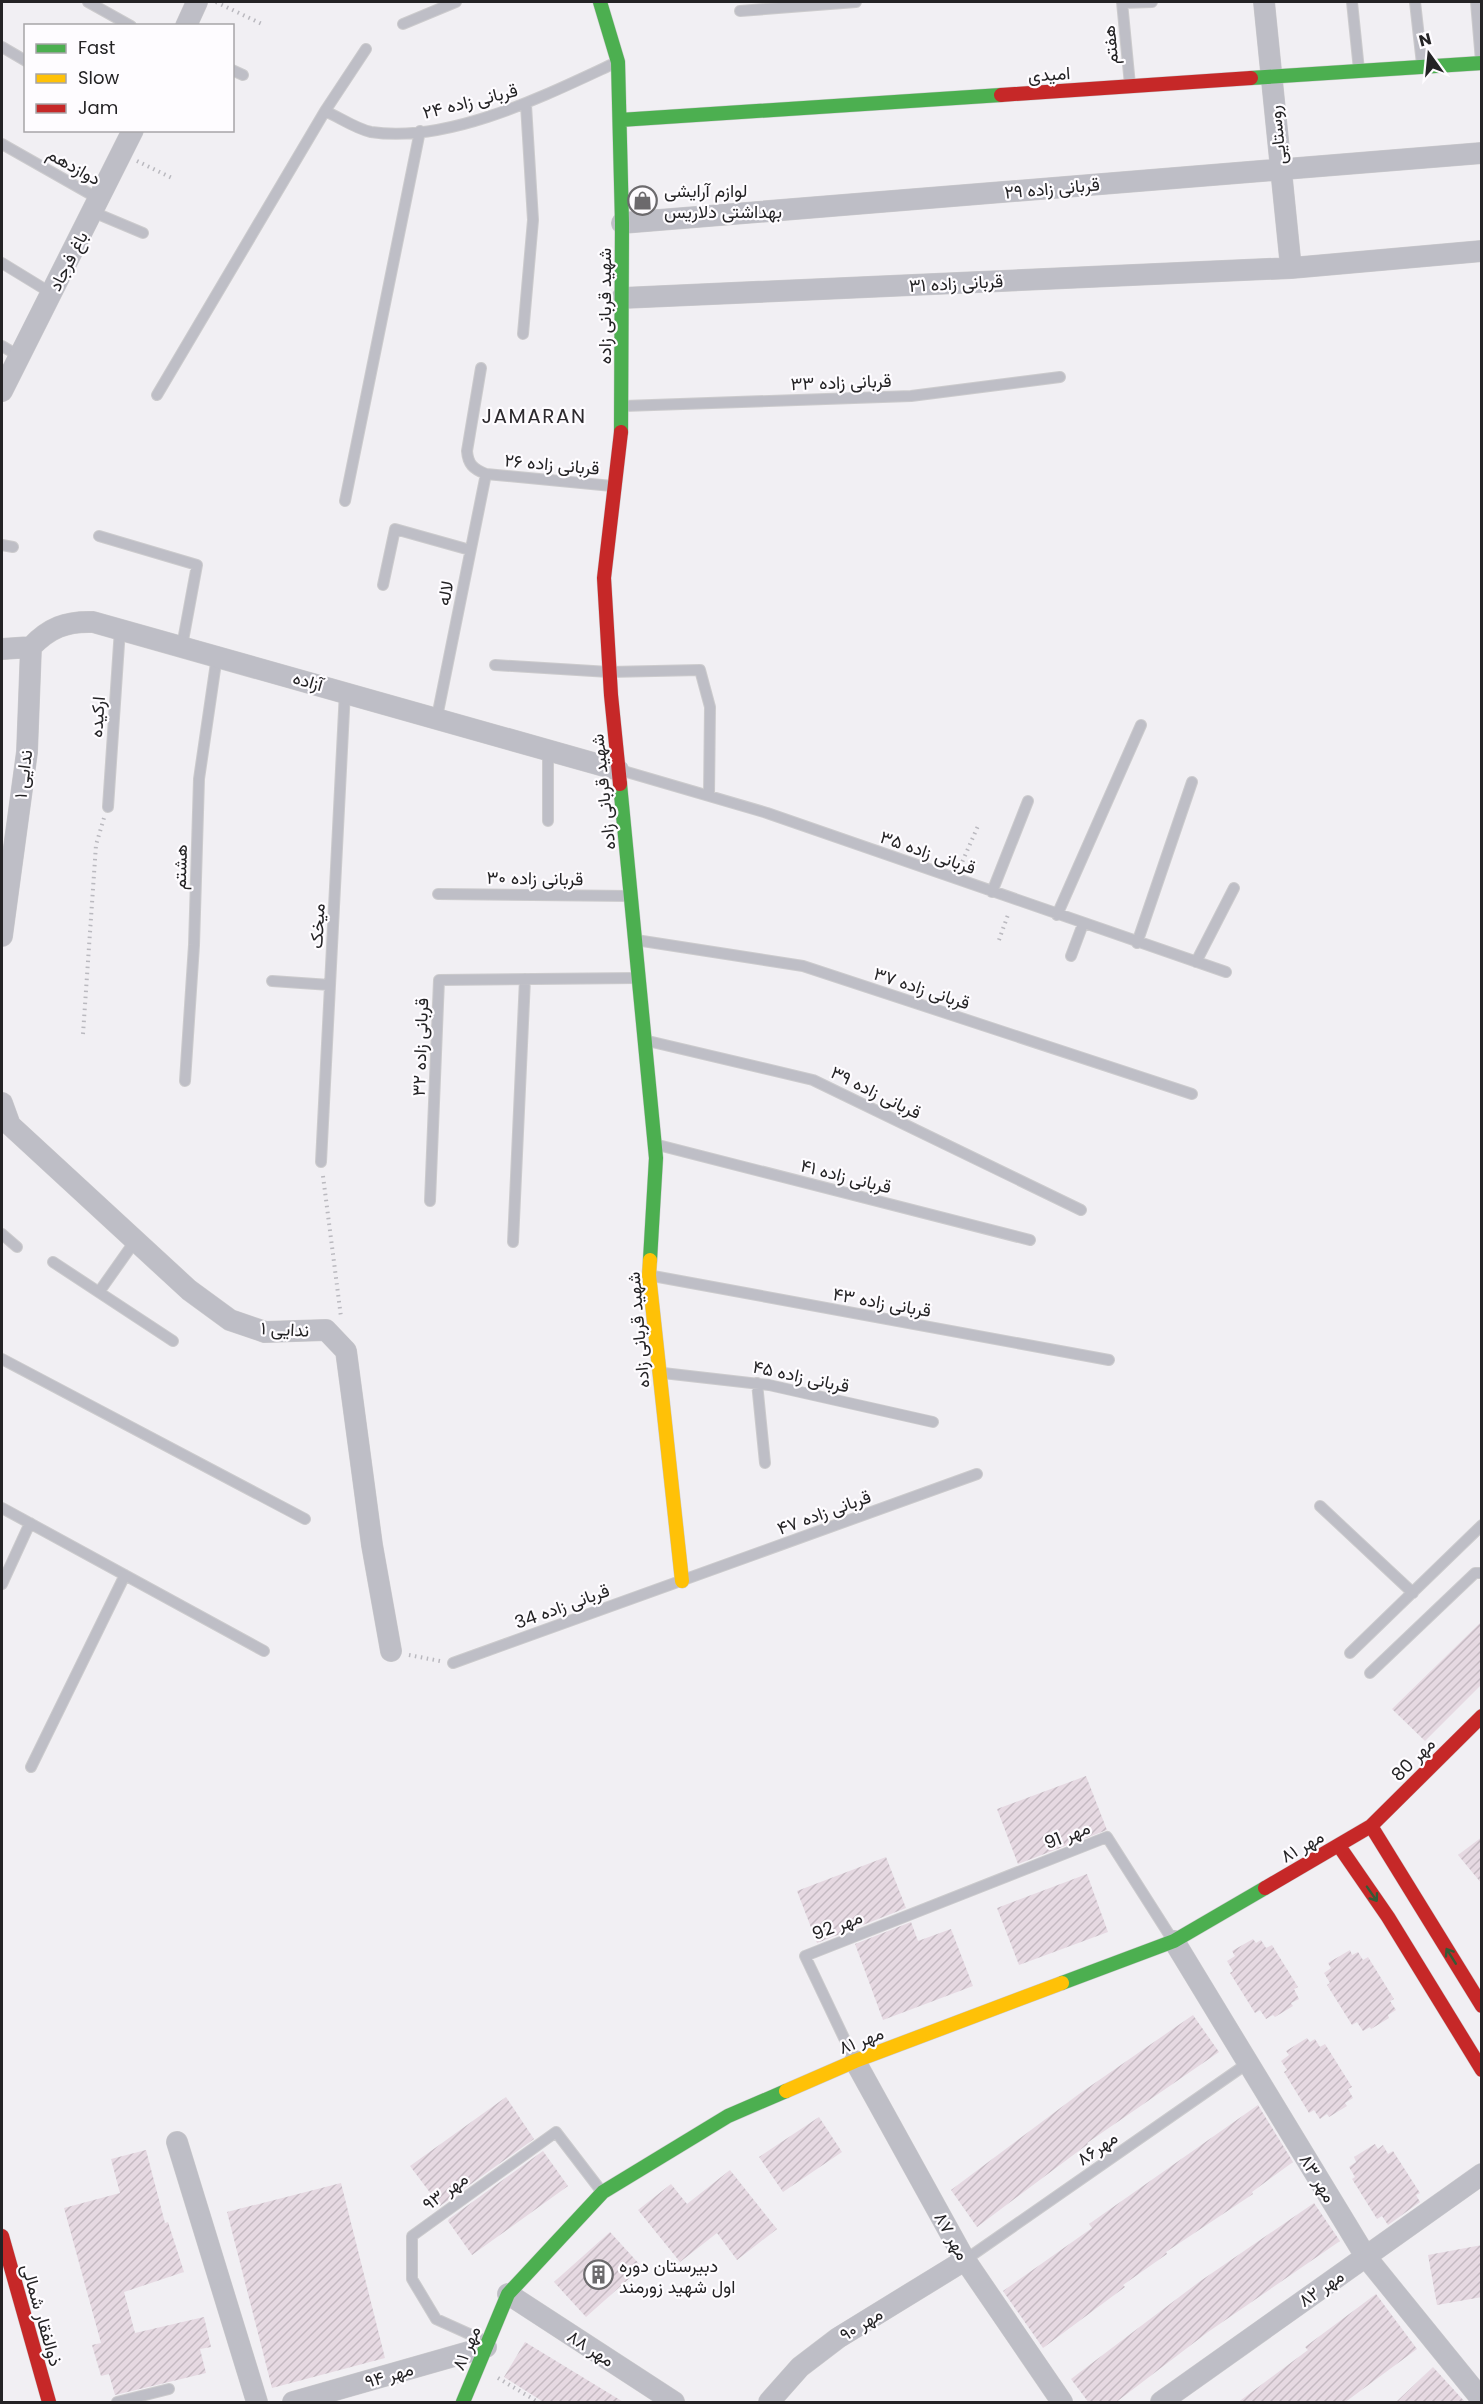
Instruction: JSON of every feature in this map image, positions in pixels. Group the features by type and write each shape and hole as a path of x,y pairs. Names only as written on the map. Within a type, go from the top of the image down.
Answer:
{"street":[{"path":"187,24 197,2"},
{"name":"شهید قربانی زاده","path":"600,2 618,62 622,223 621,432 604,578 609,672 656,1158 649,1275 682,1581"},
{"name":"روستایی","path":"1264,2 1291,268"},
{"name":"امیدی","path":"620,120 1481,63"},
{"name":"باغ فرجاد","path":"2,391 10,351 51,293 132,132"},
{"name":"قربانی زاده ۲۹","path":"622,223 1482,153"},
{"name":"قربانی زاده ۳۱","path":"622,298 1291,268 1482,251"},
{"name":"آزاده","path":"31,647 43,634 60,625 76,621 93,622 345,691 618,770"},
{"path":"2,648 31,647"},
{"name":"ندایی ۱","path":"2,936 9,833 27,752 31,647"},
{"name":"ندایی ۱","path":"2,1103 10,1125 189,1290 230,1320 265,1332 326,1330 346,1351"},
{"path":"346,1351 372,1545 391,1651"},
{"name":"مهر 80","path":"1371,1826 1482,1716"},
{"path":"1371,1826 1482,2006"},
{"name":"مهر ۸۱","path":"463,2403 508,2294 603,2192 728,2116 855,2061 1174,1941 1371,1826"},
{"path":"1339,1846 1388,1917 1482,2070"},
{"name":"مهر ۸۳","path":"1174,1941 1366,2257 1482,2400"},
{"name":"مهر ۸۷","path":"855,2061 965,2260 1062,2403"},
{"path":"177,2142 257,2403"},
{"name":"مهر ۸۲","path":"1161,2403 1482,2174"},
{"name":"ذوالفقار شمالی","path":"2,2236 49,2403"},
{"name":"مهر ۹۰","path":"769,2403 800,2367 838,2338 965,2260"},
{"name":"مهر ۸۸","path":"508,2294 674,2403"},
{"name":"مهر ۹۴","path":"293,2403 487,2345"}],"lane":[{"path":"88,2 127,24"},
{"path":"402,24 456,2"},
{"path":"740,11 801,4 856,2"},
{"path":"1122,2 1152,2"},
{"name":"هفتم","path":"1122,2 1130,87"},
{"path":"1352,2 1359,71"},
{"path":"1415,2 1423,67"},
{"path":"1476,2 1481,63"},
{"path":"2,47 24,60"},
{"path":"157,396 325,111 366,49"},
{"name":"قربانی زاده ۲۴","path":"325,111 369,132 420,131 463,124 526,105 618,62"},
{"path":"234,71 243,75"},
{"path":"523,334 533,220 526,105"},
{"path":"345,501 420,131"},
{"name":"دوازدهم","path":"2,144 143,233"},
{"path":"2,263 51,293"},
{"path":"482,368 467,451 468,460 474,469 486,474"},
{"name":"قربانی زاده ۳۳","path":"621,406 911,396 1060,377"},
{"name":"قربانی زاده ۲۶","path":"486,474 615,486"},
{"name":"لاله","path":"436,717 486,474"},
{"path":"383,585 395,529 470,550"},
{"path":"99,536 197,565 182,646"},
{"path":"2,545 13,547"},
{"name":"ارکیده","path":"108,807 120,629"},
{"name":"هشتم","path":"185,1081 194,945 199,779 217,656"},
{"path":"495,665 609,672 700,670 710,707 709,796"},
{"name":"میخک","path":"321,1162 345,691"},
{"path":"1057,915 1142,725"},
{"path":"548,749 548,821"},
{"name":"قربانی زاده ۳۵","path":"618,770 767,813 1226,972"},
{"path":"1137,943 1192,782"},
{"path":"992,892 1028,801"},
{"path":"1196,962 1234,888"},
{"name":"قربانی زاده ۳۰","path":"438,894 631,896"},
{"path":"1071,956 1083,924"},
{"name":"قربانی زاده ۳۷","path":"636,940 802,966 1192,1094"},
{"name":"قربانی زاده ۳۲","path":"430,1201 439,980 639,978"},
{"path":"513,1242 525,980"},
{"path":"272,981 330,985"},
{"name":"قربانی زاده ۳۹","path":"645,1040 813,1080 1081,1210"},
{"name":"قربانی زاده ۴۱","path":"655,1144 1030,1240"},
{"path":"2,1234 17,1247"},
{"path":"99,1292 135,1241"},
{"path":"53,1262 173,1341"},
{"name":"قربانی زاده ۴۳","path":"649,1275 1109,1360"},
{"path":"2,1359 304,1519"},
{"name":"قربانی زاده ۴۵","path":"660,1372 757,1383 933,1422"},
{"path":"757,1383 765,1463"},
{"name":"قربانی زاده ۴۷","path":"682,1581 977,1474"},
{"path":"1320,1506 1413,1593"},
{"path":"2,1508 264,1651"},
{"path":"2,1584 30,1523"},
{"path":"1350,1653 1482,1525"},
{"path":"1370,1673 1475,1574 1482,1573"},
{"path":"31,1767 125,1575"},
{"name":"قربانی زاده 34","path":"453,1663 682,1581"},
{"name":"مهر 91","path":"956,1896 1107,1837 1174,1941"},
{"name":"مهر 92","path":"855,2061 805,1956 956,1896"},
{"name":"مهر۸۶","path":"965,2260 1248,2063"},
{"name":"مهر ۹۳","path":"487,2345 436,2319 412,2279 412,2236 556,2132 603,2192"},
{"path":"117,2403 169,2389"}],"path":[{"path":"214,2 264,26"},
{"path":"122,154 174,179"},
{"path":"82,1034 96,845 108,807"},
{"path":"955,879 978,826"},
{"path":"999,940 1013,900"},
{"path":"321,1162 327,1223 346,1351"},
{"path":"391,1651 453,1663"},
{"path":"489,2373 538,2403"}],"building":[{"path":"1482,1621 1482,1684 1425,1741 1392,1709"},
{"path":"1086,1776 1107,1830 1018,1864 997,1809"},
{"path":"1482,1837 1482,1884 1458,1855"},
{"path":"886,1857 906,1908 817,1943 797,1891"},
{"path":"1087,1874 1108,1932 1019,1965 997,1908"},
{"path":"911,1922 918,1941 951,1929 973,1986 883,2020 855,1944"},
{"path":"1253,1939 1256,1943 1261,1940 1266,1948 1272,1945 1298,1987 1294,1989 1299,1999 1291,2003 1293,2006 1275,2017 1273,2015 1266,2019 1260,2010 1255,2013 1230,1973 1233,1971 1227,1961 1235,1956 1232,1951"},
{"path":"1350,1950 1352,1955 1358,1952 1363,1960 1368,1957 1394,1999 1390,2001 1396,2010 1388,2015 1389,2018 1363,2031 1357,2022 1352,2025 1327,1985 1330,1983 1324,1973 1331,1968 1328,1963"},
{"path":"1193,2015 1219,2052 1087,2143 977,2227 951,2190 1079,2094"},
{"path":"1307,2038 1310,2042 1315,2039 1320,2047 1325,2044 1352,2087 1348,2089 1353,2098 1345,2103 1347,2106 1329,2117 1327,2114 1320,2119 1314,2110 1309,2113 1284,2072 1287,2070 1281,2061 1289,2055 1286,2051"},
{"path":"506,2097 534,2139 440,2206 410,2166"},
{"path":"1258,2105 1293,2162 1252,2192 1253,2194 1166,2252 1167,2254 1123,2285 1125,2287 1043,2348 1003,2291 1092,2228 1089,2224"},
{"path":"819,2117 842,2152 783,2192 759,2157"},
{"path":"1375,2144 1378,2149 1383,2145 1388,2154 1393,2151 1420,2193 1416,2195 1420,2202 1388,2225 1382,2216 1377,2219 1352,2179 1355,2177 1349,2167 1356,2162 1354,2157"},
{"path":"146,2150 165,2223 168,2222 184,2272 124,2292 135,2333 204,2317 211,2347 200,2349 206,2373 115,2395 109,2374 101,2376 92,2345 101,2343 64,2208 120,2193 111,2159"},
{"path":"543,2151 568,2186 472,2255 448,2221 449,2219"},
{"path":"730,2170 777,2229 737,2260 717,2233 680,2262 638,2210 671,2184 687,2204"},
{"path":"341,2183 385,2358 272,2388 227,2212"},
{"path":"1314,2203 1340,2241 1208,2332 1115,2403 1089,2403 1071,2379 1199,2282"},
{"name":"دبیرستان دوره اول شهید زورمند","path":"610,2232 642,2267 586,2317 554,2282"},
{"path":"1482,2245 1482,2297 1437,2305 1428,2255"},
{"path":"1376,2294 1417,2349 1344,2403 1237,2403 1308,2350 1305,2347"},
{"path":"525,2342 625,2403 545,2403 504,2377"},
{"path":"1432,2368 1466,2403 1395,2403"}],"traffic: fast":[{"path":"600,2 618,62 622,223 621,432"},
{"path":"1251,78 1482,63"},
{"path":"620,120 1001,95"},
{"path":"620,784 656,1158 650,1260"},
{"path":"1062,1983 1174,1941 1265,1888"},
{"path":"463,2402 508,2294 603,2192 728,2116 786,2091"}],"traffic: slow":[{"path":"650,1260 649,1275 682,1581"},
{"path":"786,2091 855,2061 1062,1983"}],"traffic: jam":[{"path":"1001,95 1251,78"},
{"path":"620,784 611,695 604,578 621,432"},
{"path":"1265,1888 1371,1826 1482,1716"},
{"path":"1371,1826 1482,2006"},
{"path":"1339,1846 1388,1917 1482,2070"},
{"path":"2,2236 49,2402"}],"place":[{"name":"لوازم آرایشی بهداشتی دلاریس","path":"643,200"},
{"name":"دبیرستان دوره اول شهید زورمند","path":"598,2275"}],"district":[{"name":"JAMARAN","path":"534,416"}]}
